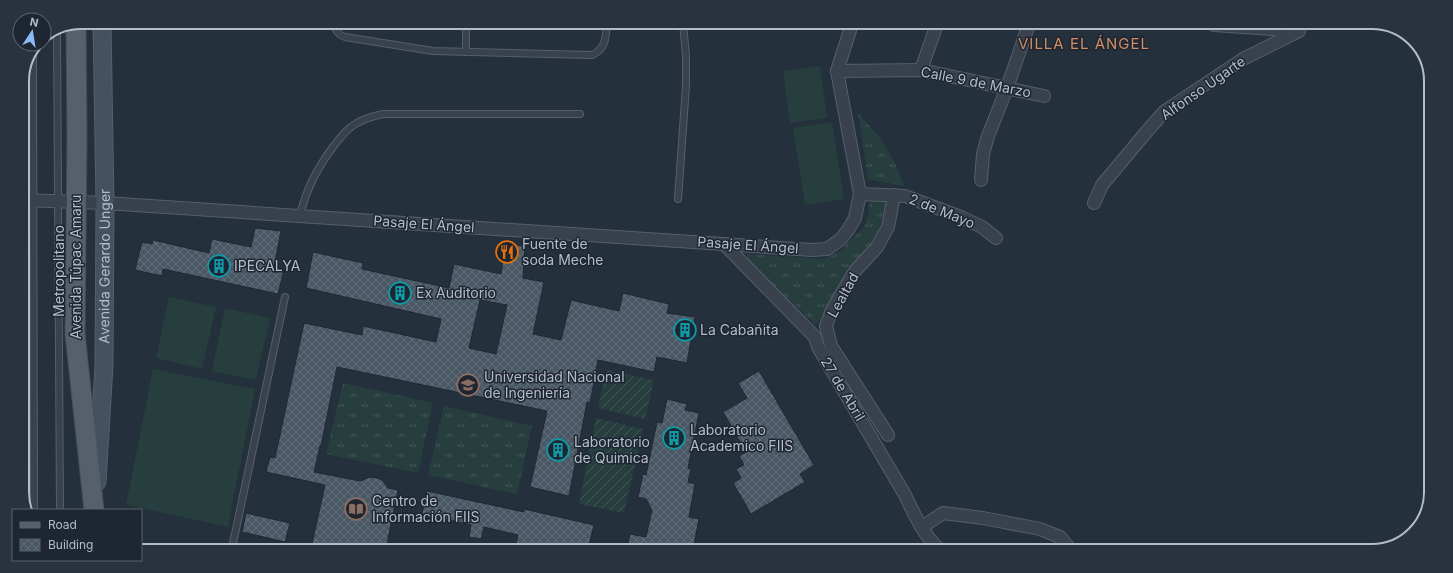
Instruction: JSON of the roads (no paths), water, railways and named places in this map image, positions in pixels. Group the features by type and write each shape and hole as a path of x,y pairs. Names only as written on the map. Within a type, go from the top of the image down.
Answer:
{"main road":[{"name":"Avenida Túpac Amaru","path":"76,29 68,202 75,334 95,509"}],"street":[{"name":"Avenida Gerardo Unger","path":"95,509 104,366 105,203 102,29"},
{"path":"850,29 836,71 860,194"},
{"path":"920,70 935,29"},
{"path":"981,180 983,154 986,142 1027,29"},
{"name":"Alfonso Ugarte","path":"1094,203 1102,185 1165,111 1243,59 1299,31 1271,29"},
{"name":"Calle 9 de Marzo","path":"836,71 920,70 1044,96"},
{"name":"Pasaje El Ángel","path":"29,200 105,203 812,250 827,249 841,239 855,218 860,194"},
{"name":"2 de Mayo","path":"860,194 905,196 961,217 982,227 996,238"},
{"name":"Lealtad","path":"888,436 831,346 826,326 832,310 855,272 877,248 888,227 894,196"},
{"name":"27 de Abril","path":"724,244 815,337 818,347 933,544"},
{"path":"922,527 943,513 983,518 1040,529 1060,537 1066,544"}],"lane":[{"path":"335,29 338,34 349,38 433,51 592,55 602,49 605,44 606,29"},
{"path":"466,29 466,52"},
{"path":"678,199 686,86 686,56 683,29"},
{"name":"Metropolitano","path":"57,35 68,202 60,509"},
{"name":"Metropolitano","path":"29,171 33,62"},
{"path":"300,216 308,187 324,159 345,132 356,123 365,119 383,114 580,114"},
{"name":"Metropolitano","path":"29,252 34,509"},
{"path":"233,544 285,297"}],"place":[{"name":"Fuente de soda Meche","path":"507,252"},
{"name":"IPECALYA","path":"219,266"},
{"name":"Ex Auditorio","path":"400,293"},
{"name":"La Cabañita","path":"685,330"},
{"name":"Universidad Nacional de Ingeniería","path":"468,385"},
{"name":"Laboratorio Academico FIIS","path":"674,438"},
{"name":"Laboratorio de Quimica","path":"558,450"},
{"name":"Centro de Información FIIS","path":"356,509"}],"district":[{"name":"VILLA EL ÁNGEL","path":"1084,44"}]}
